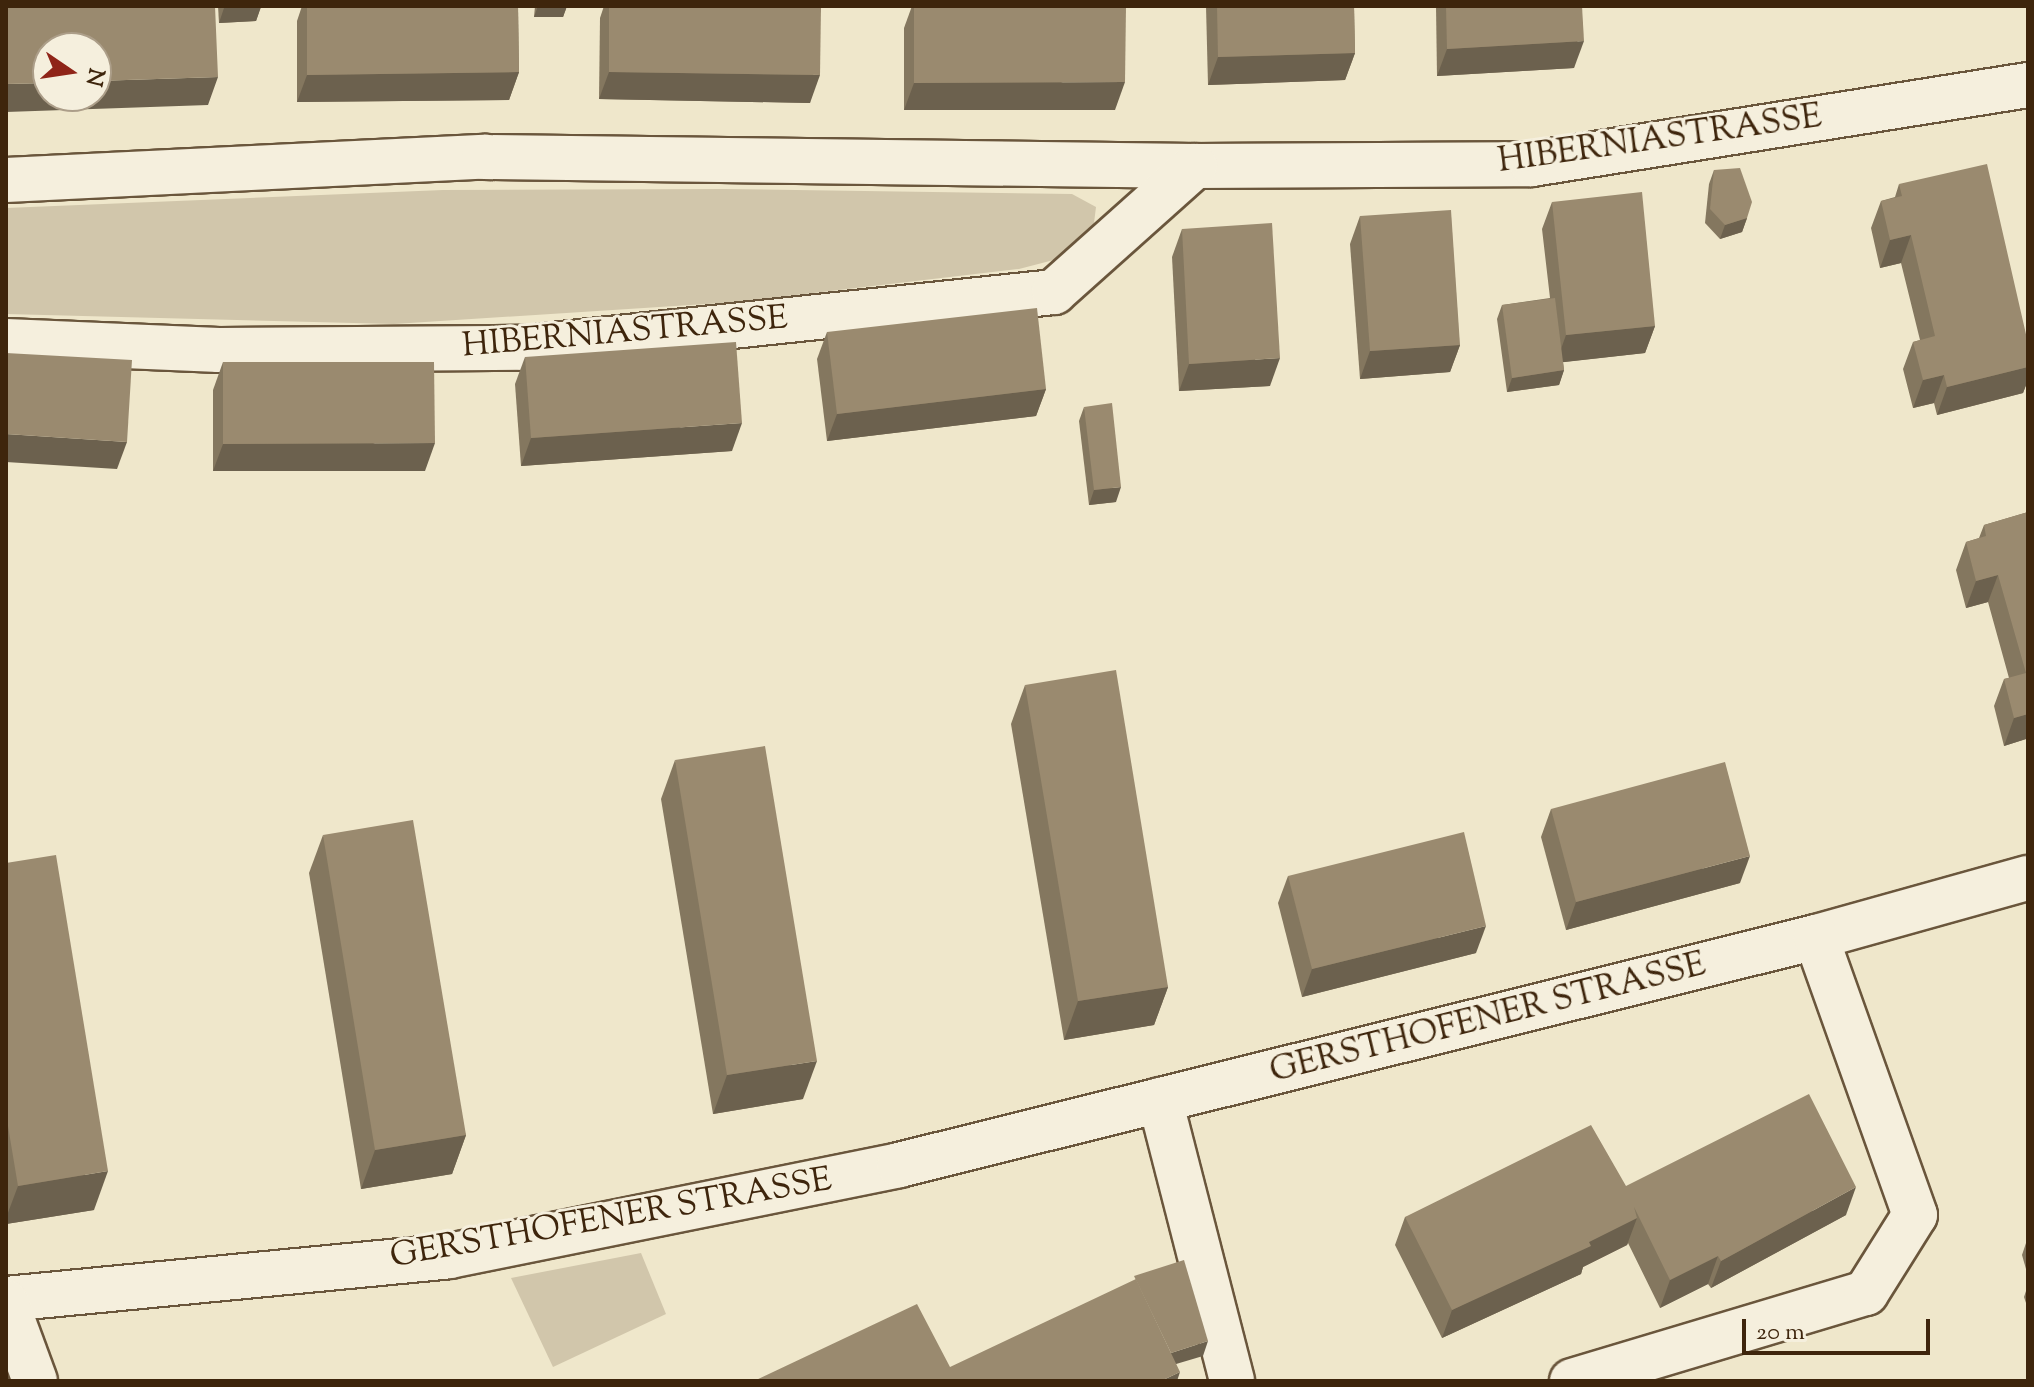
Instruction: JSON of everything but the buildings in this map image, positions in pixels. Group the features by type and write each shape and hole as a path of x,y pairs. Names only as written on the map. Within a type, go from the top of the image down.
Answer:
{"street":[{"name":"HIBERNIASTRASSE","path":"6,180 484,157 1195,166 1532,164 2028,85"},
{"name":"HIBERNIASTRASSE","path":"6,341 219,350 524,348 1054,292 1195,166"},
{"name":"GERSTHOFENER STRASSE","path":"35,1381 6,1300 449,1256 899,1165 1816,937 2028,878"},
{"path":"1572,1381 1866,1293 1915,1215 1816,937"},
{"path":"1160,1100 1232,1381"}],"shaded area":[{"path":"724,189 1072,194 1096,207 1094,223 1069,256 1019,269 737,302 394,324 6,314 6,208 443,190"},
{"path":"641,1253 666,1314 553,1367 511,1278"}]}
